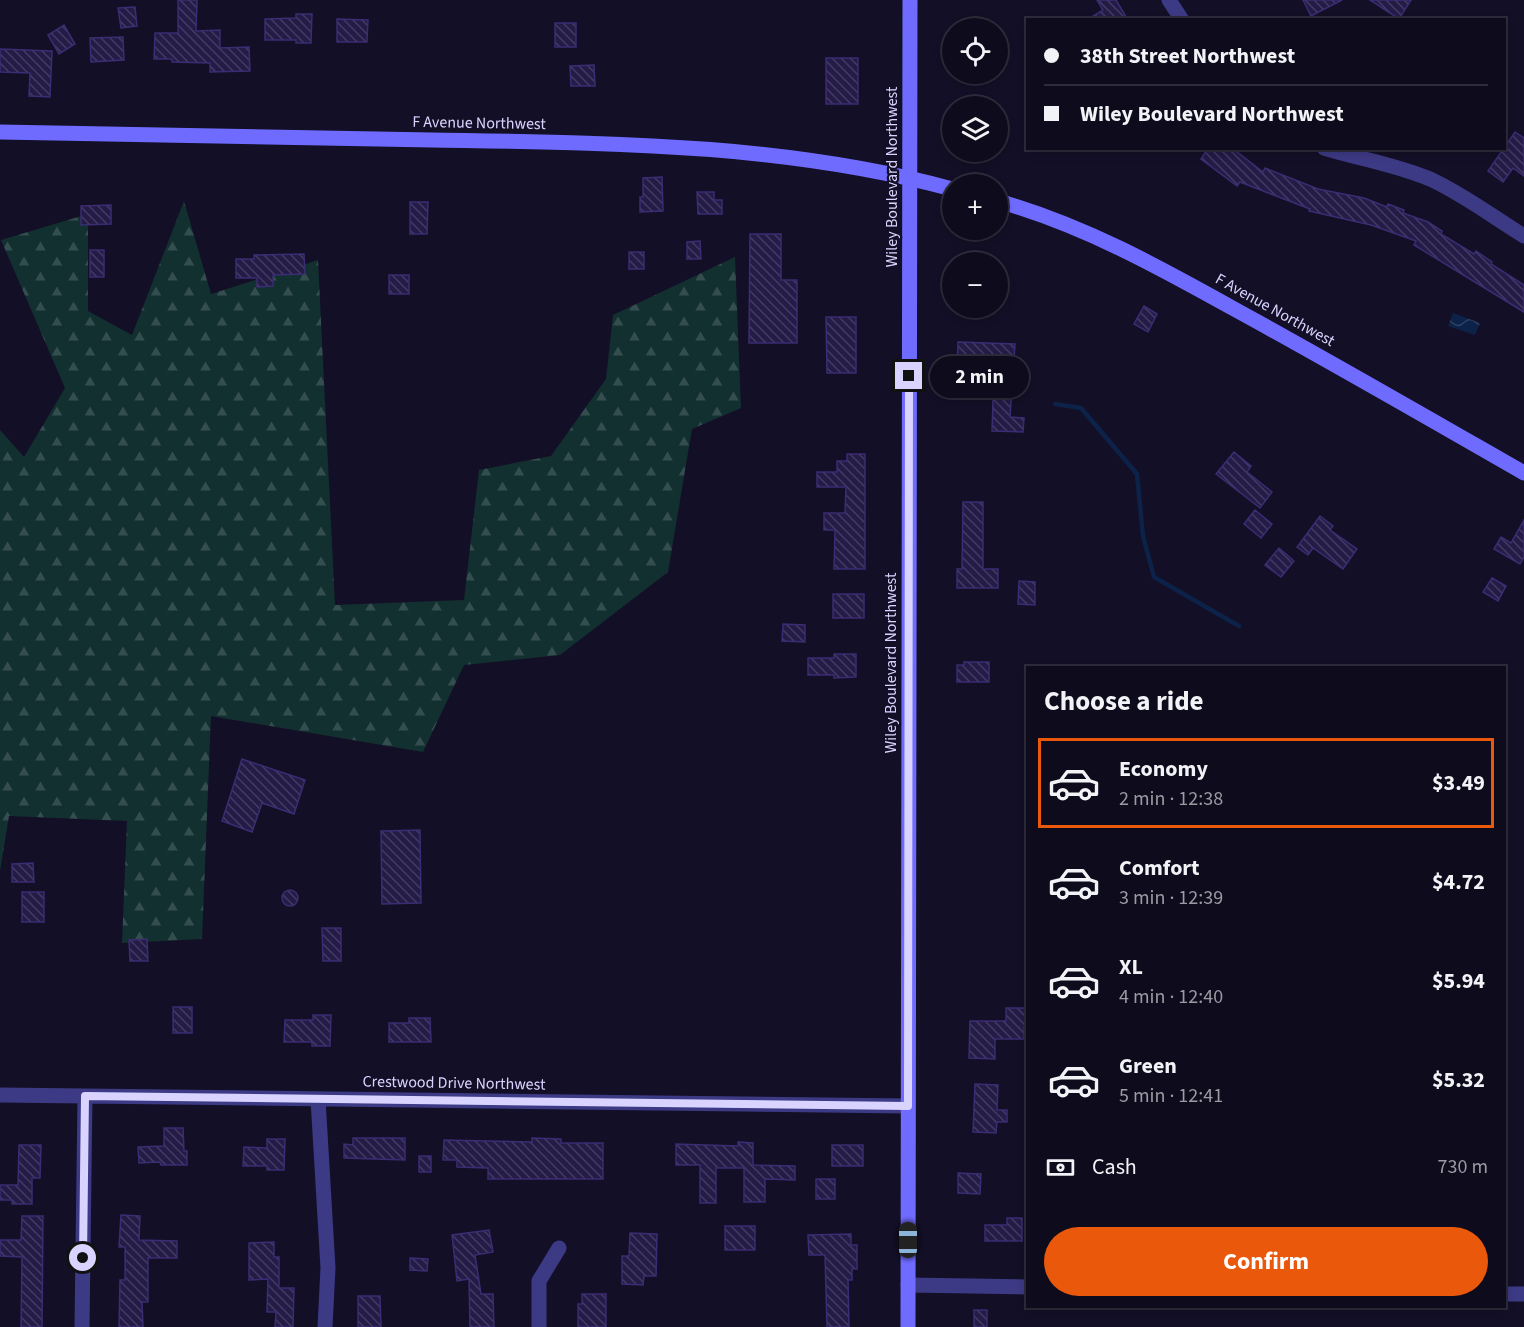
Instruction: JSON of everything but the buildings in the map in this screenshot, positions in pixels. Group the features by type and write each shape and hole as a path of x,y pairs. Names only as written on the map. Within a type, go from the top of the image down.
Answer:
{"main road":[{"name":"Wiley Boulevard Northwest","path":"908,1327 910,0"},
{"name":"F Avenue Northwest","path":"0,132 492,141 669,147 746,152 910,178 942,186"},
{"name":"F Avenue Northwest","path":"1008,204 1030,210 1095,236 1157,266 1524,473"}],"street":[{"path":"1169,0 1181,18"},
{"path":"1334,150 1383,162 1431,180 1524,236"},
{"name":"Crestwood Drive Northwest","path":"0,1095 908,1106"},
{"path":"82,1327 85,1096"},
{"path":"318,1099 328,1268 325,1327"},
{"path":"539,1327 539,1281 559,1248"},
{"path":"908,1285 1026,1287"},
{"path":"1506,1294 1524,1294"}],"green space":[{"path":"184,201 211,294 318,260 335,605 464,600 479,470 551,456 606,379 613,315 735,257 741,408 692,429 668,572 560,655 464,665 423,752 211,716 202,939 122,943 127,821 9,816 0,871 0,430 24,457 65,388 1,240 88,214 88,311 132,335"}],"water":[{"path":"1453,313 1480,323 1475,335 1448,326"}],"waterway":[{"path":"1055,404 1081,408 1137,474 1143,536 1154,577 1239,626"}],"route":[{"path":"83,1258 85,1096 908,1106 909,376"}]}
